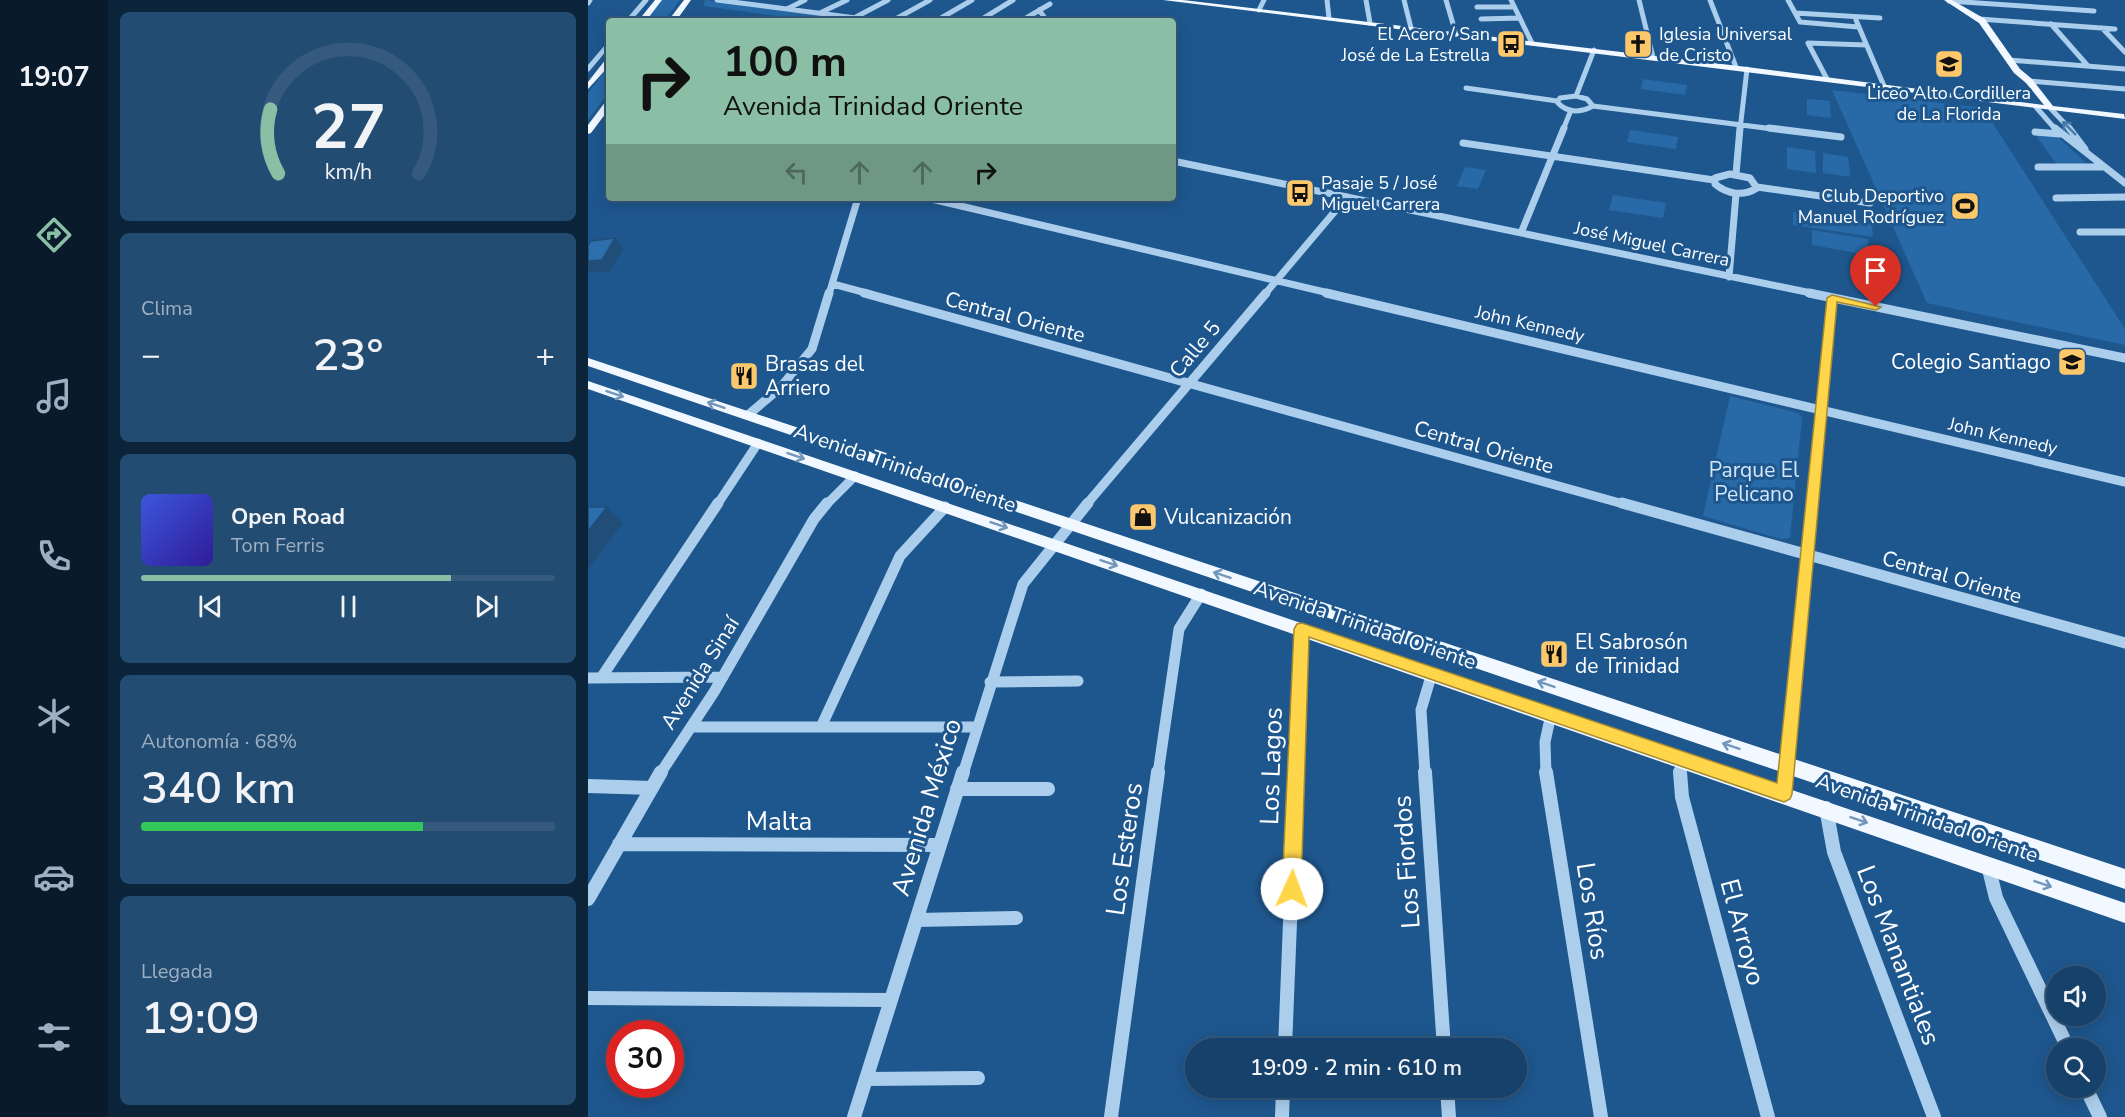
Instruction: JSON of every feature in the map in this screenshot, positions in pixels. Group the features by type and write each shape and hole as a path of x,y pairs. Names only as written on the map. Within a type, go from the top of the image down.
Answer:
{"main road":[{"path":"644,18 659,0"},
{"path":"674,18 688,0"},
{"path":"1166,0 1212,2 1259,10 2032,103 2125,117"},
{"path":"1948,1 1980,19 2017,71 2029,81 2049,107"},
{"path":"588,87 606,67"},
{"path":"2017,71 2017,78 2023,89"},
{"path":"588,131 606,107"},
{"name":"Avenida Trinidad Oriente","path":"588,362 2125,879"},
{"name":"Avenida Trinidad Oriente","path":"588,385 1681,758 2125,913"}],"street":[{"path":"632,18 646,0"},
{"path":"717,0 854,18 888,0"},
{"path":"754,5 764,0"},
{"path":"786,9 805,0"},
{"path":"819,13 847,0"},
{"path":"897,18 930,0"},
{"path":"941,18 972,0"},
{"path":"983,18 1013,0"},
{"path":"1259,10 1264,0"},
{"path":"1327,0 1329,18"},
{"path":"1366,0 1370,23"},
{"path":"1404,0 1411,28"},
{"path":"1446,0 1456,34"},
{"path":"1511,0 1532,43"},
{"path":"1639,0 1653,57"},
{"path":"1710,0 1736,67"},
{"path":"1788,0 1802,22 1858,27"},
{"path":"1948,1 2094,11"},
{"path":"1026,18 1050,4"},
{"path":"1478,7 1514,7"},
{"path":"1039,10 1045,18"},
{"path":"1795,13 1880,18"},
{"path":"1854,17 1884,86"},
{"path":"1481,19 1520,18"},
{"path":"1980,19 2115,29"},
{"path":"2051,24 2088,66"},
{"path":"2102,28 2125,52"},
{"path":"1827,79 1809,42 1866,45"},
{"path":"588,70 606,48"},
{"path":"1576,96 1594,50"},
{"path":"2009,60 2125,69"},
{"path":"588,70 606,66"},
{"path":"1736,174 1747,69"},
{"path":"2029,81 2125,89"},
{"path":"1466,88 1557,101 1565,97 1576,96 1590,101 1593,106"},
{"path":"1557,101 1561,107 1571,110 1583,111 1593,106 1840,137"},
{"path":"2032,103 2060,134 2085,150 2125,183"},
{"path":"2049,107 2078,137 2085,150"},
{"path":"1521,233 1571,110"},
{"path":"2035,132 2060,134"},
{"path":"1463,143 1714,180 1724,174 1736,174 1750,178 1757,187 1870,203"},
{"name":"José Miguel Carrera","path":"1176,162 2125,358"},
{"path":"2038,167 2104,167"},
{"path":"1714,180 1718,187 1736,194 1750,193 1757,187"},
{"path":"1730,277 1736,194"},
{"name":"Calle 5","path":"1070,524 1347,197"},
{"path":"2056,198 2125,197"},
{"path":"748,416 780,388 805,360 817,337 857,201"},
{"name":"John Kennedy","path":"940,201 2125,482"},
{"path":"2080,232 2125,232"},
{"name":"Central Oriente","path":"833,284 2125,643"},
{"path":"1784,794 1832,298"},
{"path":"594,678 758,443"},
{"name":"Avenida Sinaí","path":"588,899 652,788 723,677 814,519 832,496 855,476"},
{"path":"821,727 900,556 945,507"},
{"name":"Avenida México","path":"854,1117 1019,592 1028,576 1070,524"},
{"name":"Los Esteros","path":"1111,1117 1176,642 1184,620 1201,594"},
{"name":"Los Lagos","path":"1285,1038 1302,629"},
{"name":"Los Fiordos","path":"1432,673 1421,710 1443,1038"},
{"path":"594,678 723,677"},
{"path":"990,682 1078,681"},
{"name":"Los Ríos","path":"1551,714 1544,759 1601,1117"},
{"path":"691,727 976,727"},
{"name":"El Arroyo","path":"1681,758 1682,797 1768,1117"},
{"path":"588,786 652,788"},
{"path":"957,789 1048,789"},
{"name":"Los Manantiales","path":"1826,808 1834,852 1934,1117"},
{"name":"Malta","path":"619,844 939,845"},
{"path":"1988,865 1996,898 2063,1038"},
{"path":"916,920 1016,918"},
{"path":"588,998 890,1000"},
{"path":"866,1079 978,1078"},
{"path":"1282,1117 1283,1098"},
{"path":"1448,1098 1449,1117"},
{"path":"2091,1098 2100,1117"}],"green space":[{"path":"662,0 680,0 666,18 648,18"},
{"path":"705,0 840,18 792,18 703,6"},
{"path":"606,71 606,96 588,120 588,93"},
{"path":"1643,79 1687,85 1685,95 1641,89"},
{"name":"Club Deportivo Manuel Rodríguez","path":"1832,90 1983,108 2125,329 2125,345 1927,303"},
{"path":"1807,99 1830,101 1831,118 1807,115"},
{"path":"1630,130 1678,137 1676,149 1627,142"},
{"path":"2035,134 2056,135 2088,165 2057,165"},
{"path":"1787,147 1815,151 1816,173 1787,169"},
{"path":"1823,153 1848,157 1850,177 1823,173"},
{"path":"1465,167 1486,170 1478,189 1457,186"},
{"path":"1613,195 1666,203 1663,218 1609,210"},
{"path":"1793,212 1872,224 1873,237 1793,225"},
{"path":"1812,230 1868,239 1868,255 1812,245"},
{"name":"Parque El Pelicano","path":"1730,396 1798,413 1802,418 1790,538 1781,539 1703,516"}],"building":[{"path":"615,238 602,260 588,261 588,245 591,241"},
{"path":"588,507 607,507 588,531"}],"place":[{"name":"El Acero / San José de La Estrella","path":"1511,44"},
{"name":"Iglesia Universal de Cristo","path":"1638,44"},
{"name":"Liceo Alto Cordillera de La Florida","path":"1949,64"},
{"name":"Pasaje 5 / José Miguel Carrera","path":"1300,193"},
{"name":"Club Deportivo Manuel Rodríguez","path":"1965,206"},
{"name":"Colegio Santiago","path":"2072,362"},
{"name":"Brasas del Arriero","path":"744,376"},
{"name":"Vulcanización","path":"1143,517"},
{"name":"El Sabrosón de Trinidad","path":"1554,654"}],"route":[{"path":"1292,889 1302,629 1784,794 1832,298 1876,307"}]}
